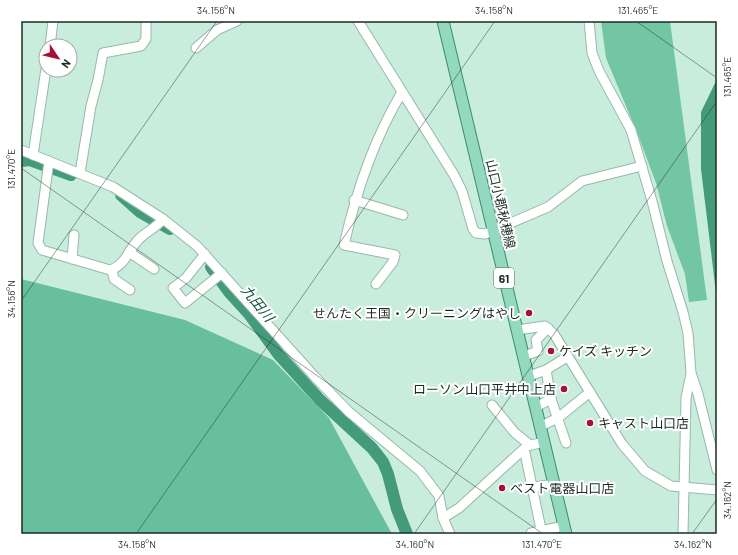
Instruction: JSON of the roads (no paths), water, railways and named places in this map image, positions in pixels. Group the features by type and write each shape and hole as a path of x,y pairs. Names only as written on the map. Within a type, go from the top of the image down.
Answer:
{"main road":[{"name":"山口小郡秋穂線","path":"443,21 492,231 518,330 565,530"}],"street":[{"path":"51,38 53,21"},
{"path":"80,173 91,106 103,53 141,46 146,39 146,21"},
{"path":"196,48 217,30 237,21"},
{"path":"358,21 454,174 464,197 473,229 479,234 485,234 548,207 582,181 642,166"},
{"path":"589,21 592,53 599,71 631,130 642,166 667,261 683,312 688,333 691,373 698,394 717,470"},
{"path":"33,155 45,78"},
{"path":"376,284 393,262 395,255 344,245 354,200 365,170 402,92"},
{"path":"21,150 48,164 80,173 113,187 161,222 203,257 349,412 420,471 439,496 444,518 450,534"},
{"path":"48,164 38,243 42,250 112,270 118,268 139,238 161,222"},
{"path":"354,200 403,215"},
{"path":"72,259 74,235"},
{"path":"129,252 154,268"},
{"path":"203,257 186,278 173,288 185,303 220,275"},
{"path":"112,270 114,279 130,290"},
{"path":"518,330 539,326 548,328 554,334 622,444 645,471 671,486 717,490"},
{"path":"524,356 538,351 536,340 548,328"},
{"path":"529,376 546,370 567,357"},
{"path":"546,370 551,399 566,442"},
{"path":"683,534 686,398 691,373"},
{"path":"541,426 558,418 590,392"},
{"path":"536,407 551,399"},
{"path":"492,405 516,433 530,445"},
{"path":"444,518 459,508 530,445 544,442"},
{"path":"525,454 542,532"},
{"path":"523,489 554,484"},
{"path":"531,533 565,530"}],"waterway":[{"name":"九田川","path":"21,161 30,160 71,175"},
{"name":"九田川","path":"121,195 140,212 170,229"},
{"name":"九田川","path":"211,267 229,292 249,314 279,355 320,400 372,448 383,462 388,474 397,509 407,534"}],"place":[{"name":"せんたく王国・クリーニングはやし","path":"529,313"},
{"name":"ケイズ キッチン","path":"551,351"},
{"name":"ローソン山口平井中上店","path":"564,389"},
{"name":"キャスト山口店","path":"590,423"},
{"name":"ベスト電器山口店","path":"502,488"}]}
